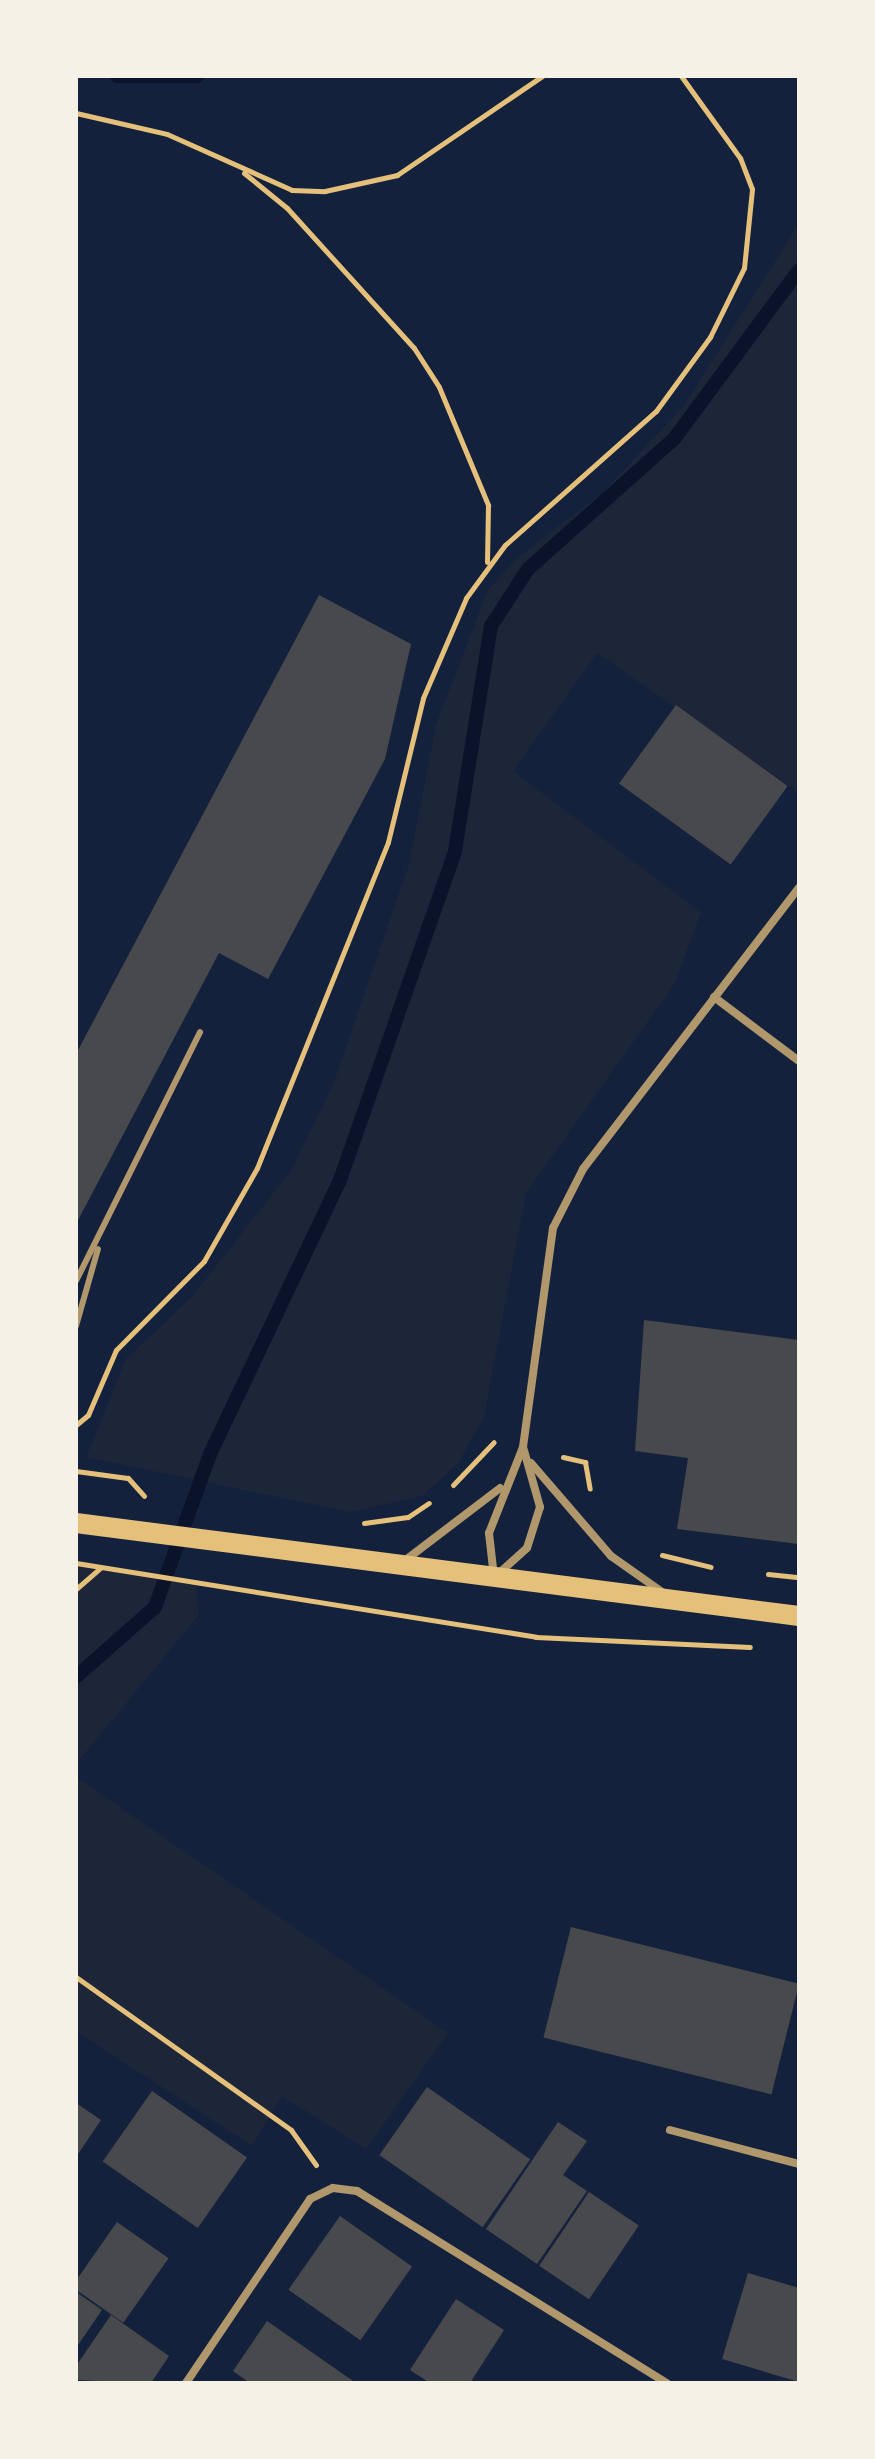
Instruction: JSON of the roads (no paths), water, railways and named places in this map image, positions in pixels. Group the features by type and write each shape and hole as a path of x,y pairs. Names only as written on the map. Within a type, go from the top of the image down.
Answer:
{"main road":[{"path":"76,1523 799,1616"}],"street":[{"path":"494,1578 489,1533 501,1488 523,1447 553,1228 583,1169 799,887"},
{"path":"714,997 799,1061"},
{"path":"523,1447 531,1463 611,1556 672,1600"},
{"path":"494,1578 527,1548 540,1507 531,1463"},
{"path":"397,1566 501,1488"},
{"path":"670,2130 799,2164"},
{"path":"186,2383 310,2199 333,2188 357,2191 667,2383"}],"lane":[{"path":"76,1281 101,1240 200,1032"},
{"path":"76,1326 101,1240"}],"waterway":[{"path":"117,76 197,76"},
{"path":"76,1677 155,1607 210,1454 340,1180 455,851 491,626 528,569 674,439 799,270"}]}
